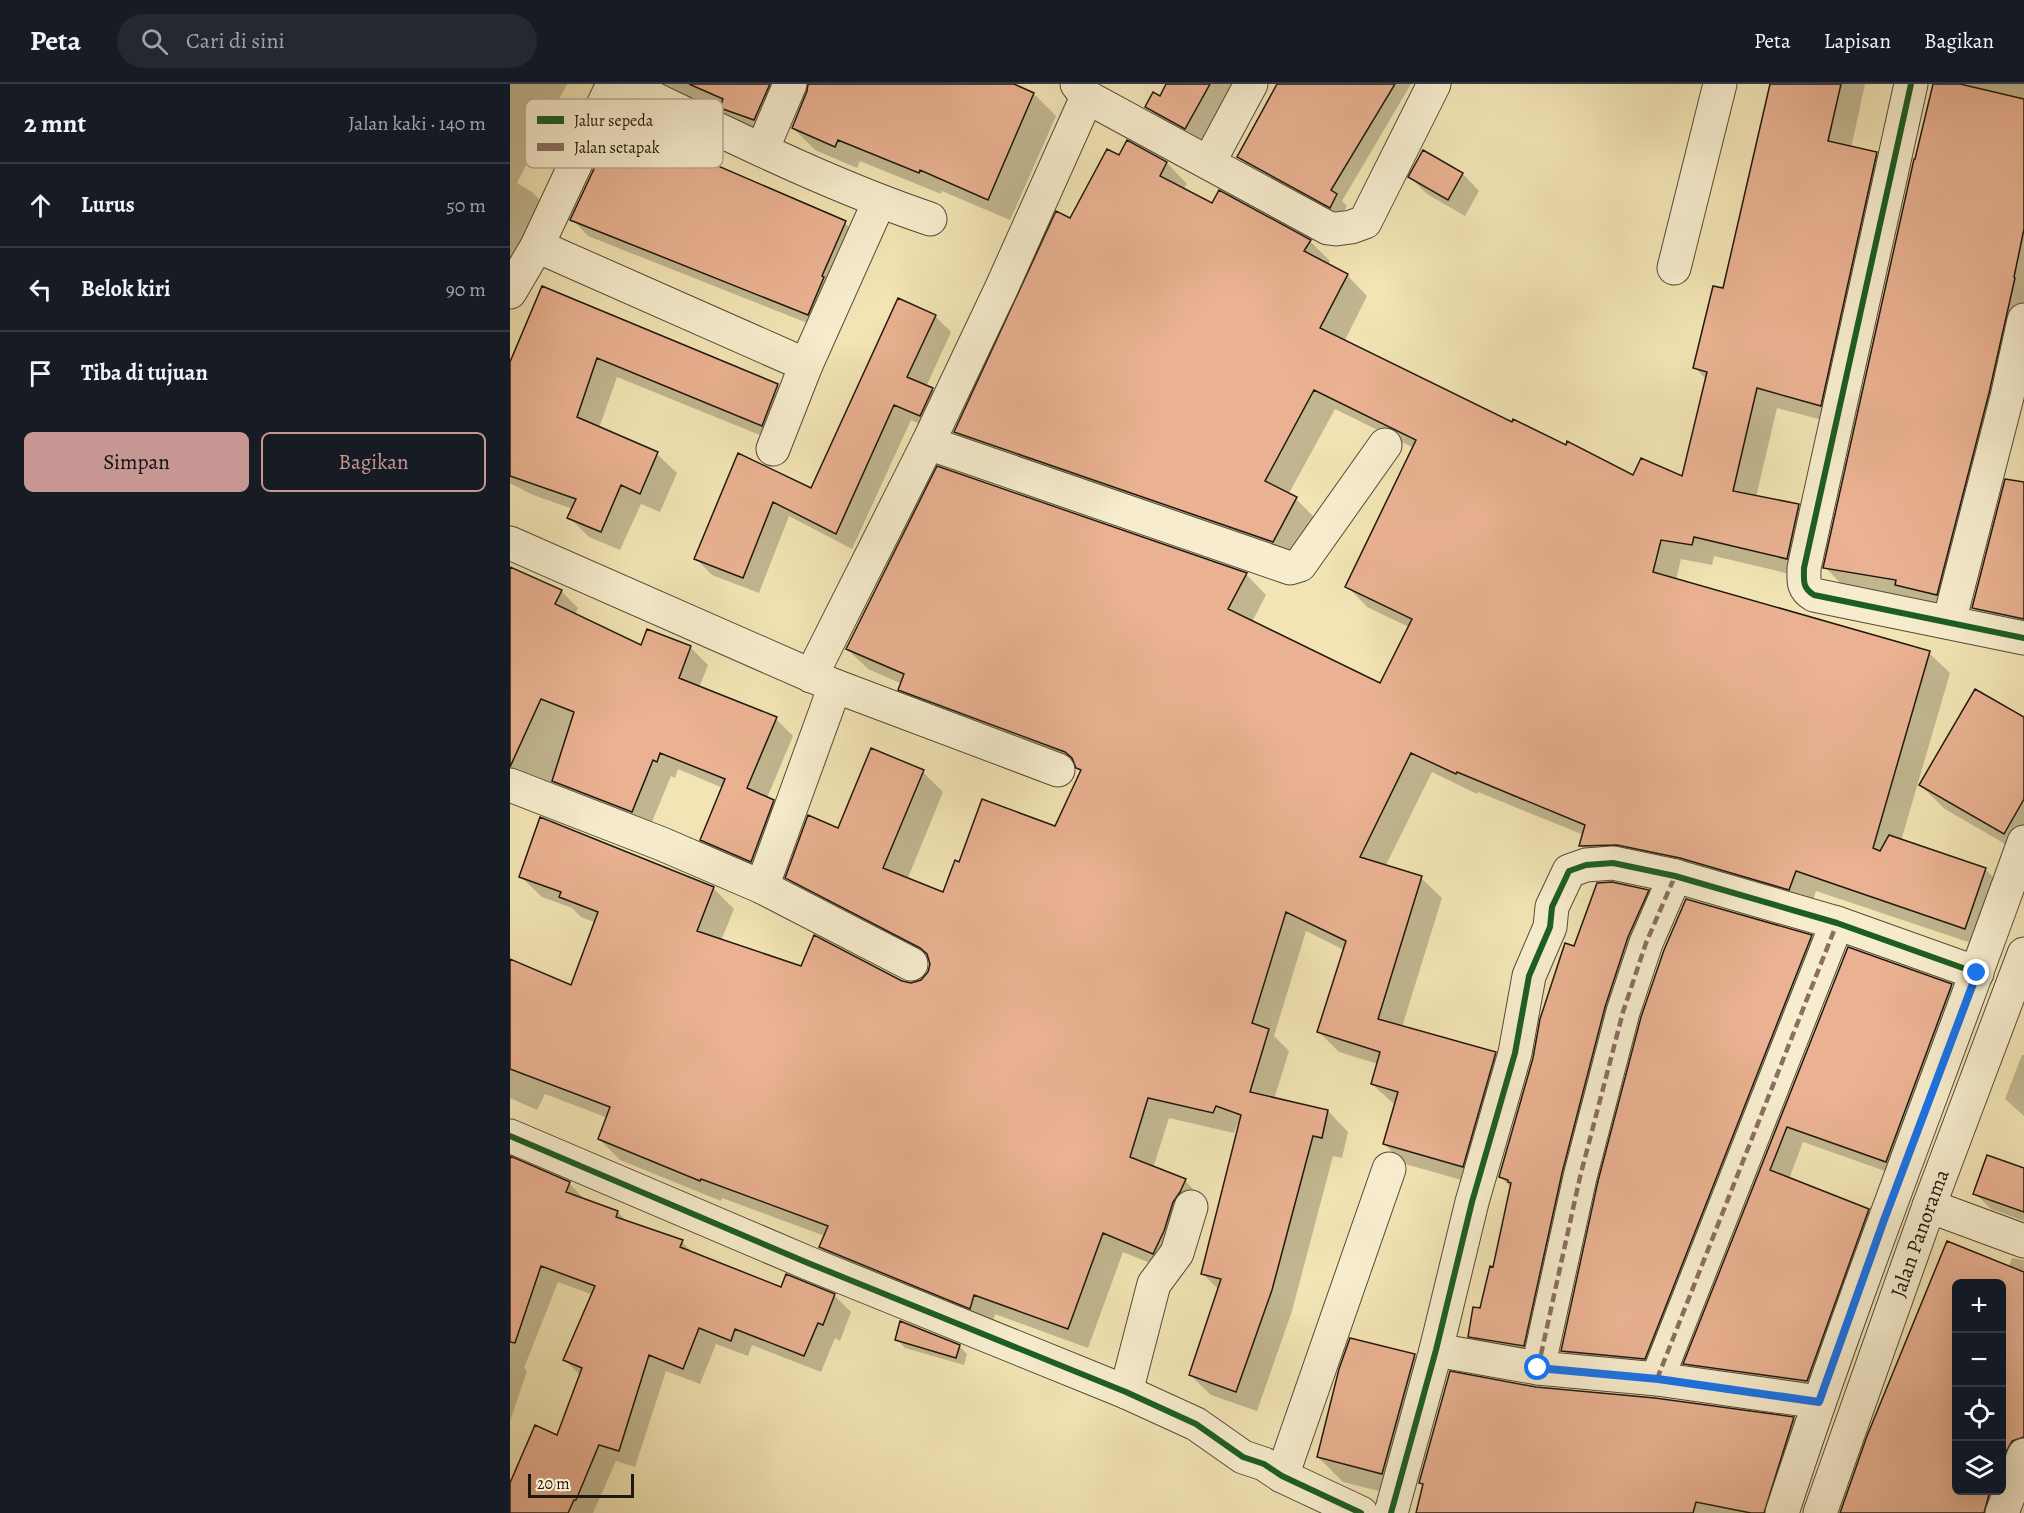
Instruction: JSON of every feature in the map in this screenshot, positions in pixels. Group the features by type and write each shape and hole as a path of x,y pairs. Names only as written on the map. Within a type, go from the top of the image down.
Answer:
{"street":[{"path":"606,99 613,84"},
{"path":"623,84 655,99"},
{"path":"762,150 790,84"},
{"path":"1209,162 1251,84"},
{"path":"762,887 823,681 928,443 1001,290 1082,91 1289,208 1336,230 1365,222 1434,84"},
{"path":"1674,268 1720,84"},
{"path":"1911,84 1804,568 1803,585 1806,591 1814,595 2024,638"},
{"path":"723,131 879,202 930,219"},
{"path":"510,292 537,246 574,168"},
{"path":"773,450 806,365 879,202"},
{"path":"537,246 806,365"},
{"path":"1950,622 2007,397 2024,320"},
{"path":"928,443 1290,568 1300,565 1385,445"},
{"path":"510,543 823,681 1058,770"},
{"path":"510,785 662,844 762,887 911,964"},
{"path":"1782,1513 1884,1220 2024,842"},
{"path":"1392,1513 1436,1350 1472,1202 1515,1053 1529,976 1550,927 1552,907 1569,872 1586,865 1613,862 1675,876 1837,924 1977,973"},
{"path":"1538,1368 1580,1177 1623,1012 1646,943 1675,876"},
{"path":"1658,1379 1837,924"},
{"name":"Jalan Panorama","path":"1820,1513 1929,1206 2024,954"},
{"path":"510,1136 807,1263 1126,1392 1196,1424 1243,1457 1264,1464 1282,1476 1360,1513"},
{"path":"1282,1476 1389,1169"},
{"path":"1929,1206 2024,1241"},
{"path":"1126,1392 1154,1284 1177,1253 1191,1207"},
{"path":"1436,1350 1538,1368 1658,1379 1819,1402"},
{"path":"2002,1513 2024,1455"}],"building":[{"path":"689,84 770,84 754,120 723,109 723,99"},
{"path":"808,84 1014,84 1034,93 988,200 920,170 919,173 838,140 835,147 792,128"},
{"path":"1166,84 1210,84 1185,129 1145,107 1153,92 1160,96"},
{"path":"1277,84 1395,84 1331,190 1337,194 1330,208 1237,157"},
{"path":"1770,84 1841,84 1828,141 1877,152 1821,406 1757,388 1733,491 1799,504 1787,559 1694,537 1692,545 1661,540 1653,572 1930,651 1873,848 1880,851 1889,835 1986,868 1965,929 1796,871 1789,890 1680,858 1617,845 1579,846 1585,825 1457,772 1456,774 1411,753 1360,857 1422,876 1378,1019 1496,1052 1463,1167 1383,1144 1398,1092 1371,1084 1380,1052 1317,1032 1346,941 1286,912 1252,1023 1269,1029 1250,1092 1328,1110 1322,1138 1313,1136 1272,1290 1236,1392 1189,1375 1221,1279 1201,1274 1241,1115 1216,1106 1213,1113 1148,1098 1130,1157 1186,1179 1173,1202 1164,1231 1153,1254 1103,1233 1068,1329 974,1295 970,1309 819,1247 828,1226 701,1179 700,1181 598,1139 610,1107 510,1069 510,959 571,985 598,912 559,897 561,892 519,877 540,817 714,887 697,931 801,966 814,935 902,981 911,983 921,980 928,972 930,964 927,954 920,948 785,878 808,815 838,828 871,748 924,770 883,868 943,892 955,860 959,862 982,799 1055,826 1081,770 1076,768 1072,758 1065,752 898,690 904,674 846,649 937,466 1247,573 1228,609 1380,683 1412,619 1345,587 1416,440 1314,390 1265,481 1297,497 1273,542 954,432 1056,211 1070,218 1107,149 1119,155 1127,140 1167,162 1160,176 1212,203 1219,190 1311,240 1304,251 1348,274 1320,328 1512,422 1513,419 1566,445 1567,441 1633,475 1641,458 1682,476 1707,372 1693,368 1713,286 1723,288"},
{"path":"1933,84 1960,84 2024,99 2024,229 1989,393 1937,595 1895,585 1896,580 1823,568 1914,159"},
{"path":"1423,150 1463,173 1448,200 1408,177"},
{"path":"594,168 723,168 846,221 808,315 570,220"},
{"path":"542,286 778,384 762,426 597,358 577,417 658,452 640,494 621,485 601,532 567,518 576,499 510,476 510,362"},
{"path":"898,298 936,315 907,377 933,388 920,416 894,405 836,534 773,502 743,578 694,559 738,453 811,488"},
{"path":"2005,479 2024,482 2024,619 1972,608"},
{"path":"510,567 562,590 555,604 641,645 647,629 691,646 679,678 777,717 747,788 774,800 751,862 700,840 725,779 660,753 657,762 653,760 632,812 552,781 574,712 541,699 510,767"},
{"path":"1975,689 2024,717 2024,799 2004,834 1919,785"},
{"path":"1612,882 1649,890 1628,937 1605,1007 1562,1173 1524,1346 1468,1337 1473,1307 1480,1308 1490,1266 1493,1267 1511,1183 1499,1177 1533,1058 1540,1019 1565,943 1574,946 1597,883"},
{"path":"1686,899 1812,935 1645,1359 1561,1351 1598,1181 1641,1017 1664,950"},
{"path":"1848,947 1952,984 1886,1162 1787,1127 1770,1170 1869,1209 1807,1381 1683,1364"},
{"path":"1987,1155 2024,1168 2024,1212 1973,1194"},
{"path":"510,1156 570,1182 566,1192 618,1211 616,1217 683,1240 680,1247 781,1287 786,1274 835,1294 823,1325 818,1323 804,1356 735,1329 731,1341 699,1328 683,1369 649,1355 619,1451 599,1445 576,1500 568,1513 510,1513 510,1483 535,1425 557,1435 582,1368 563,1360 595,1286 541,1266 515,1343 510,1342"},
{"path":"1947,1241 2024,1272 2024,1437 2012,1441 2006,1452 2006,1279 1952,1279 1952,1495 1989,1495 1984,1513 1840,1513 1867,1436"},
{"path":"900,1321 960,1345 956,1358 895,1340"},
{"path":"1350,1338 1415,1354 1382,1474 1317,1457 1339,1369"},
{"path":"1450,1371 1536,1387 1655,1398 1794,1417 1764,1513 1751,1513 1696,1502 1693,1513 1416,1513 1423,1484 1419,1483"}],"marked path":[{"path":"1538,1368 1580,1177 1623,1012 1646,943 1675,876 1671,875"},
{"path":"1657,1379 1837,923"}],"cycle path":[{"path":"1911,84 1804,568 1804,583 1807,590 1814,595 2024,638"},
{"path":"1391,1513 1436,1350 1472,1202 1515,1053 1529,976 1550,927 1552,907 1569,871 1586,865 1613,863 1675,876 1837,923 1977,973"},
{"path":"510,1136 808,1263 1126,1392 1196,1424 1243,1457 1264,1464 1282,1476 1361,1513"}],"route":[{"path":"1538,1368 1658,1379 1819,1402 1884,1220 1977,973"}]}
